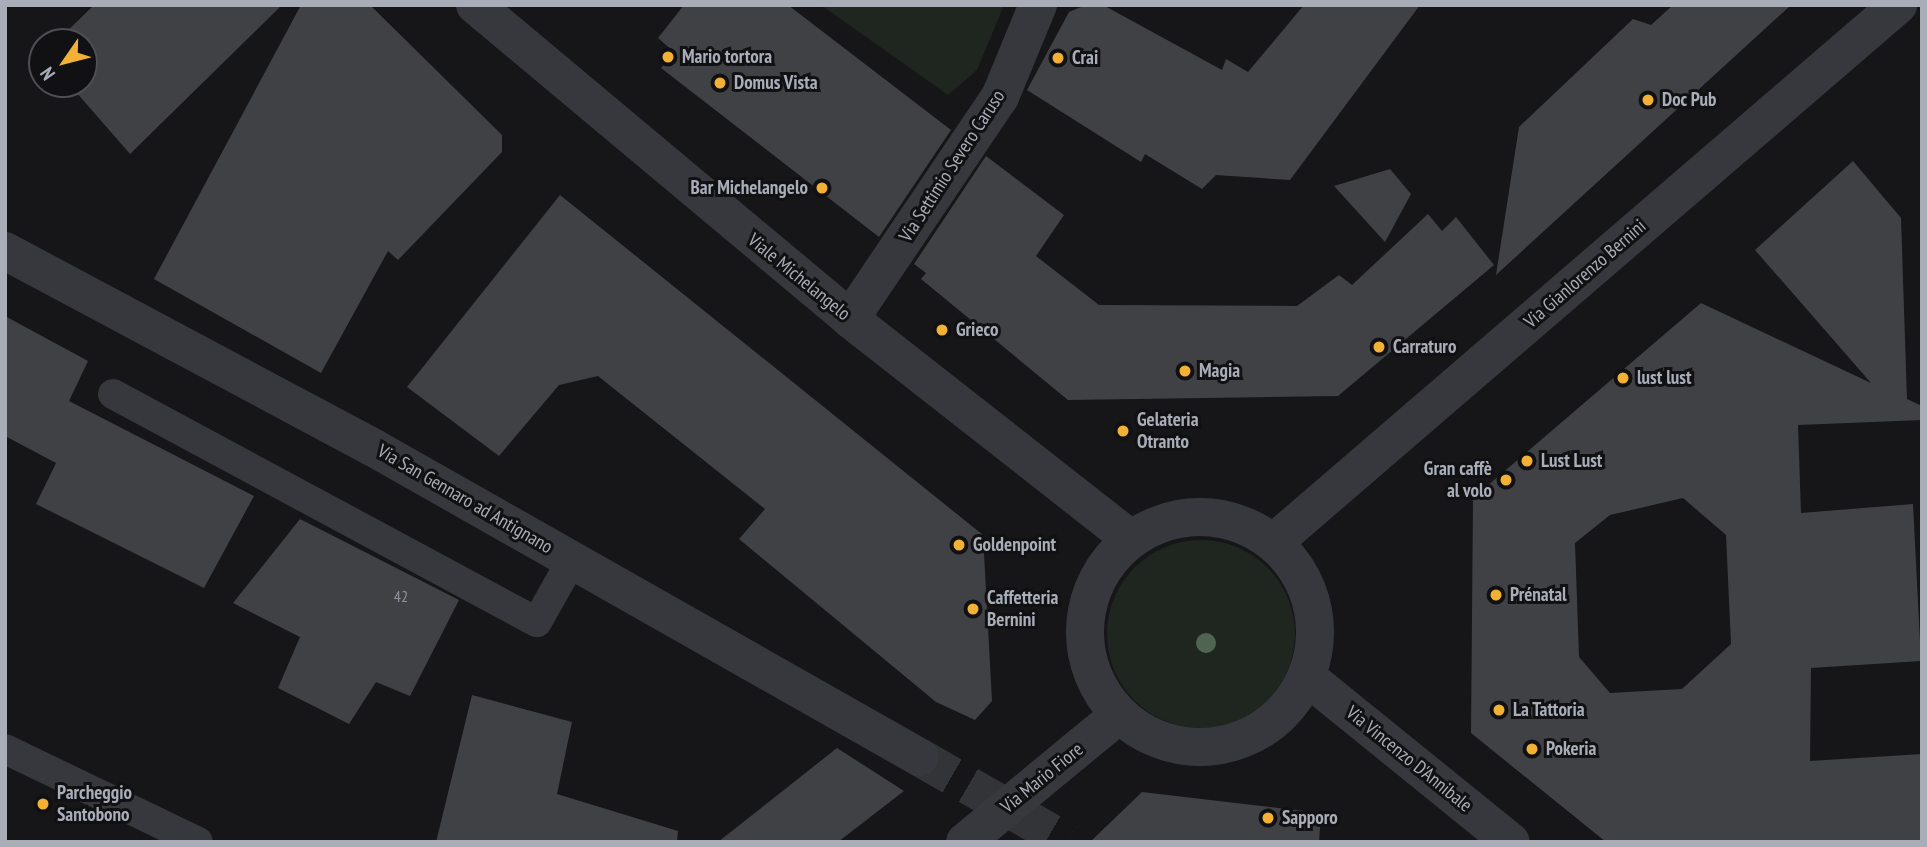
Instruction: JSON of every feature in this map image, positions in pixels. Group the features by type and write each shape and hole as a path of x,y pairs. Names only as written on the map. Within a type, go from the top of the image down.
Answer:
{"street":[{"name":"Viale Michelangelo","path":"475,5 850,319 1131,539"},
{"name":"Via Settimio Severo Caruso","path":"850,319 1000,97 1038,5"},
{"name":"Via Gianlorenzo Bernini","path":"1273,543 1898,5"},
{"name":"Via San Gennaro ad Antignano","path":"5,251 572,560 919,757"},
{"path":"1206,517 1241,525 1273,543 1297,570 1312,604 1315,641 1307,677 1288,707 1260,732 1227,745 1191,748 1152,738 1119,715 1096,682 1085,644 1087,604 1103,568 1131,539 1167,521 1206,517"},
{"name":"Via Vincenzo D'Annibale","path":"1307,677 1511,842"},
{"name":"Via Mario Fiore","path":"965,842 1119,715"}],"lane":[{"path":"113,394 537,622 572,560"},
{"path":"5,749 198,842"}],"shaded area":[{"path":"821,5 1004,5 977,70 948,95"},
{"path":"1201,540 1219,541 1237,547 1268,567 1288,598 1294,616 1294,652 1288,670 1268,701 1237,721 1219,727 1201,728 1183,727 1165,721 1134,701 1114,670 1108,652 1107,634 1108,616 1114,598 1134,567 1165,547 1183,541"}],"building":[{"path":"94,5 282,5 130,154 81,98 98,98 98,28 70,28"},
{"path":"301,5 370,5 502,135 502,152 398,260 388,251 321,373 154,279"},
{"path":"684,5 788,5 951,130 879,237 661,68 674,52 658,38"},
{"path":"1086,5 1103,5 1222,70 1226,59 1248,72 1304,5 1420,5 1290,180 1216,175 1202,189 1145,154 1141,162 1027,90 1069,12"},
{"path":"1673,5 1791,5 1496,275 1519,127 1633,19 1651,25"},
{"path":"986,156 1064,215 1036,256 1099,305 1297,306 1339,275 1352,285 1428,214 1442,231 1456,217 1494,265 1338,396 1068,400 921,279 926,273 914,264"},
{"path":"1853,161 1901,218 1907,399 1922,406 1922,420 1798,425 1801,513 1913,504 1921,661 1811,668 1810,761 1922,754 1922,842 1606,842 1471,733 1473,498 1701,303 1871,383 1755,250","holes":["1683,498 1726,535 1731,644 1682,689 1610,693 1579,657 1575,543 1610,515"]},
{"path":"1390,169 1411,194 1385,242 1334,186"},
{"path":"560,195 983,535 992,701 975,720 936,702 739,539 765,509 598,376 559,385 499,456 407,387"},
{"path":"5,316 88,361 69,401 254,496 204,588 36,504 56,463 5,436"},
{"path":"300,519 459,600 410,696 376,682 349,724 278,688 300,637 233,603"},
{"path":"472,695 572,722 557,794 678,831 677,842 436,842"},
{"path":"837,748 904,791 838,842 718,842"},
{"path":"1142,792 1321,813 1319,842 1090,842"}],"tunnel":[{"path":"919,757 1067,842"}],"place":[{"name":"Mario tortora","path":"668,57"},
{"name":"Crai","path":"1058,58"},
{"name":"Domus Vista","path":"720,83"},
{"name":"Doc Pub","path":"1648,100"},
{"name":"Bar Michelangelo","path":"822,188"},
{"name":"Grieco","path":"942,330"},
{"name":"Carraturo","path":"1379,347"},
{"name":"Magia","path":"1185,371"},
{"name":"lust lust","path":"1623,378"},
{"name":"Gelateria Otranto","path":"1123,431"},
{"name":"Lust Lust","path":"1527,461"},
{"name":"Gran caffè al volo","path":"1506,480"},
{"name":"Goldenpoint","path":"959,545"},
{"name":"Prénatal","path":"1496,595"},
{"name":"Caffetteria Bernini","path":"973,609"},
{"name":"La Tattoria","path":"1499,710"},
{"name":"Pokeria","path":"1532,749"},
{"name":"Parcheggio Santobono","path":"43,804"},
{"name":"Sapporo","path":"1268,818"}]}
